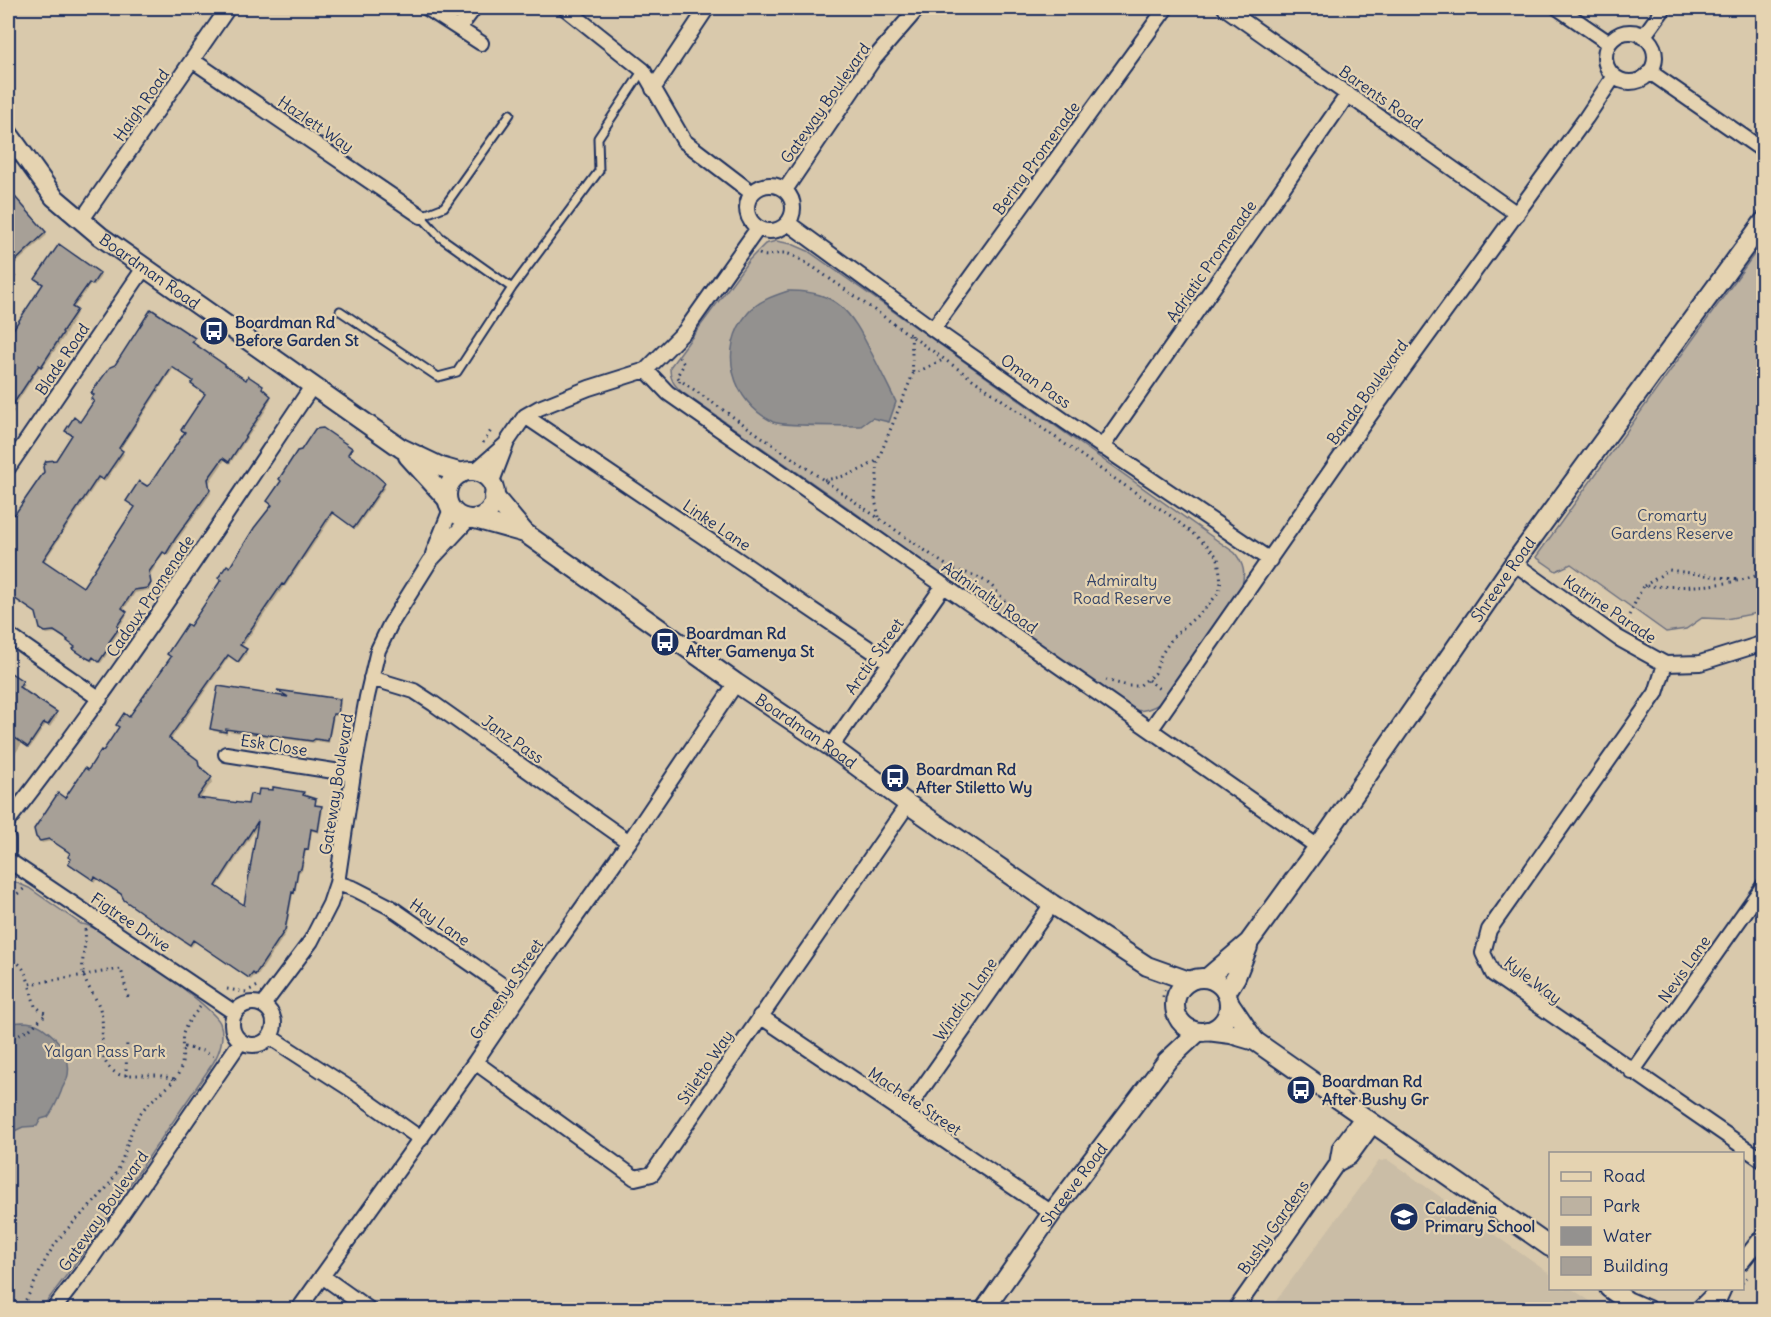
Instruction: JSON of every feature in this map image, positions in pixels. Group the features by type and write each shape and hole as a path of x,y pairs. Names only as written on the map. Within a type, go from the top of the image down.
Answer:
{"street":[{"name":"Haigh Road","path":"81,221 228,8"},
{"path":"427,8 482,43"},
{"path":"459,28 474,8"},
{"path":"565,8 643,70 684,141 752,194"},
{"path":"653,89 706,8"},
{"name":"Gateway Boulevard","path":"785,190 873,60 918,8"},
{"name":"Bering Promenade","path":"933,329 1166,8"},
{"name":"Barents Road","path":"1225,8 1517,214"},
{"path":"1558,8 1609,43"},
{"path":"1643,37 1664,8"},
{"path":"1622,33 1633,33 1643,37 1648,41 1654,53 1650,72 1639,81 1632,82 1626,82 1614,76 1609,72 1605,60 1609,43 1622,33"},
{"name":"Hazlett Way","path":"192,60 421,216"},
{"path":"1650,72 1764,151"},
{"name":"Banda Boulevard","path":"1150,729 1367,419 1517,214 1614,76"},
{"name":"Adriatic Promenade","path":"1102,447 1348,94"},
{"name":"Boardman Road","path":"8,133 54,197 81,221 144,268 401,448 441,467 480,474 525,533 1053,904 1148,966 1221,986 1255,1041"},
{"path":"775,185 785,190 792,199 793,212 788,223 777,231 758,228 749,218 747,203 752,194 764,186 775,185"},
{"name":"Shreeve Road","path":"1227,997 1249,942 1318,847 1514,563 1764,221"},
{"name":"Oman Pass","path":"788,223 933,329 1270,560"},
{"path":"449,504 449,486 457,476 468,472 507,442 525,416 589,388 646,370 684,331 758,228"},
{"name":"Blade Road","path":"8,468 144,268"},
{"name":"Admiralty Road","path":"646,370 668,393 1318,847"},
{"name":"Cadoux Promenade","path":"8,821 100,699 313,385"},
{"name":"Linke Lane","path":"525,416 889,662"},
{"path":"472,519 489,511 507,442"},
{"name":"Boardman Road","path":"401,448 456,514 525,533"},
{"name":"Gateway Boulevard","path":"430,561 449,504"},
{"name":"Gateway Boulevard","path":"263,1005 311,941 330,904 337,883 353,774 378,650 388,628 430,561 472,519"},
{"name":"Katrine Parade","path":"1514,563 1618,638 1665,664 1700,663 1764,643"},
{"name":"Arctic Street","path":"831,747 944,585"},
{"path":"8,635 100,699"},
{"name":"Kyle Way","path":"1665,664 1656,693 1489,930 1483,953 1493,974 1764,1161"},
{"name":"Janz Pass","path":"371,678 414,692 434,704 629,842"},
{"name":"Gamenya Street","path":"298,1310 476,1062 736,683"},
{"name":"Esk Close","path":"226,754 353,774"},
{"name":"Stiletto Way","path":"476,1062 635,1178 652,1174 909,804"},
{"path":"8,839 8,852"},
{"name":"Figtree Drive","path":"8,860 235,1013"},
{"name":"Hay Lane","path":"337,883 355,889 382,903 519,997"},
{"name":"Nevis Lane","path":"1632,1072 1764,885"},
{"name":"Windich Lane","path":"905,1113 1053,904"},
{"name":"Shreeve Road","path":"1198,980 1249,942"},
{"name":"Boardman Road","path":"1148,966 1175,1003 1177,1016 1185,1026 1202,1032 1232,1034 1255,1041 1549,1246"},
{"path":"1175,1003 1182,987 1198,980"},
{"path":"1202,1032 1221,1024 1228,1010 1227,997"},
{"path":"251,1002 263,1005 273,1016 273,1030 270,1037 259,1044 247,1044 242,1041 234,1032 235,1013 244,1004 251,1002"},
{"name":"Machete Street","path":"760,1016 1052,1213"},
{"name":"Shreeve Road","path":"1167,1061 1180,1021"},
{"name":"Shreeve Road","path":"984,1310 1052,1213 1167,1061 1202,1032"},
{"path":"270,1037 352,1090 421,1139"},
{"name":"Gateway Boulevard","path":"53,1310 242,1041"},
{"name":"Bushy Gardens","path":"1235,1310 1337,1164 1350,1157 1369,1120"},
{"path":"1744,1261 1764,1234"},
{"path":"322,1276 370,1310"},
{"path":"1612,1290 1631,1305 1648,1310"},
{"path":"1697,1310 1717,1290"},
{"path":"1714,1310 1723,1290"}],"lane":[{"path":"340,310 438,376 457,372 512,288 599,171 598,138 643,70"},
{"path":"510,114 444,207 421,216 440,237 512,288"}],"path":[{"path":"743,247 766,257 783,253 792,255 813,267 1171,516 1208,546 1218,558 1221,582 1219,592 1207,608 1173,637 1161,655 1155,673 1139,686 1128,686 1104,680"},
{"path":"880,519 875,500 878,460 913,374 910,334"},
{"path":"670,347 683,360 684,364 678,376 680,380 953,570 979,576 992,585 1016,618"},
{"path":"913,374 945,359"},
{"path":"668,393 680,380"},
{"path":"480,448 492,429"},
{"path":"822,480 851,475 878,460"},
{"path":"1618,638 1643,586 1669,570 1745,580"},
{"path":"1643,586 1725,584 1764,573"},
{"path":"8,901 27,885"},
{"path":"84,924 86,943 83,975 98,1001 102,1016 101,1051 103,1058 115,1073 126,1076 157,1075 175,1079"},
{"path":"8,958 16,961 25,970 35,1006 46,1014 29,1030 8,1039"},
{"path":"29,984 122,969 128,997"},
{"path":"225,989 245,992 263,983"},
{"path":"19,1310 55,1244 92,1206 112,1179 121,1164 135,1122 142,1111 175,1079 180,1070 184,1047 183,1034 201,1005"},
{"path":"126,1076 127,1040"},
{"path":"184,1047 203,1051 224,1064"}],"shaded area":[{"name":"Caladenia Primary School","path":"1388,1160 1549,1273 1549,1290 1574,1290 1602,1309 1270,1309 1379,1161"}],"green space":[{"name":"Admiralty Road Reserve","path":"776,241 792,244 808,251 1235,553 1243,569 1241,588 1159,704 1143,710 1126,709 676,386 671,378 670,367 749,260 765,244"},
{"name":"Cromarty Gardens Reserve","path":"1763,242 1763,612 1726,619 1702,618 1686,629 1666,632 1571,564 1556,571 1536,557"},
{"name":"Yalgan Pass Park","path":"8,879 29,888 81,924 108,936 154,966 213,1014 220,1023 222,1033 220,1049 213,1063 81,1256 41,1309 8,1309"}],"water":[{"path":"788,291 819,294 831,299 849,315 864,338 896,402 889,422 872,418 861,426 779,424 759,413 747,402 739,388 731,358 738,327 756,305"},
{"path":"23,1022 40,1026 57,1040 66,1056 68,1073 57,1102 48,1117 41,1119 37,1126 23,1127 8,1134 8,1023"}],"building":[{"path":"8,189 46,232 8,268"},
{"path":"59,244 100,273 92,285 89,283 72,307 77,310 63,333 8,412 8,337 43,284 35,279"},
{"path":"151,309 195,338 192,342 225,366 246,380 248,376 263,386 262,388 271,396 229,462 223,458 208,479 210,490 166,554 163,552 149,572 151,583 148,588 134,590 122,608 127,612 117,626 119,628 109,642 111,644 99,662 73,649 75,647 68,640 54,631 45,632 40,629 36,613 8,594 8,520 11,515 15,514 44,472 43,467 46,461 56,460 72,435 65,431 74,417 80,422 94,401 91,399 94,395 91,393 110,367 115,365","holes":["172,367 193,381 191,384 205,394 181,430 185,432 150,484 147,486 139,481 126,501 135,507 83,587 43,560 98,477 103,480 123,451 119,448"]},
{"path":"323,428 352,448 348,454 385,483 354,528 332,512 284,585 282,584 240,645 247,649 238,662 228,655 169,738 198,760 199,766 212,777 197,798 248,804 250,794 258,795 259,789 273,790 273,787 304,792 303,795 316,799 315,805 322,806 318,831 311,829 308,850 305,849 301,869 298,870 285,930 255,975 253,973 249,978 193,940 190,945 124,900 121,894 95,877 93,880 68,863 71,859 68,857 70,853 49,839 40,841 34,829 58,793 65,798 85,768 88,770 101,750 103,751 119,727 116,725 124,713 129,717 171,657 167,654 187,624 190,626 221,580 218,578 227,565 230,567 254,528 272,505 267,501 281,481 279,479 315,429","holes":["258,821 244,905 216,886"]},
{"path":"8,671 23,681 19,687 57,712 48,725 44,723 28,747 8,733"},
{"path":"218,686 288,697 277,690 340,699 338,714 333,714 328,741 210,729"}],"place":[{"name":"Boardman Rd Before Garden St","path":"214,331"},
{"name":"Boardman Rd After Gamenya St","path":"665,642"},
{"name":"Boardman Rd After Stiletto Wy","path":"895,778"},
{"name":"Boardman Rd After Bushy Gr","path":"1301,1090"},
{"name":"Caladenia Primary School","path":"1404,1217"}]}
